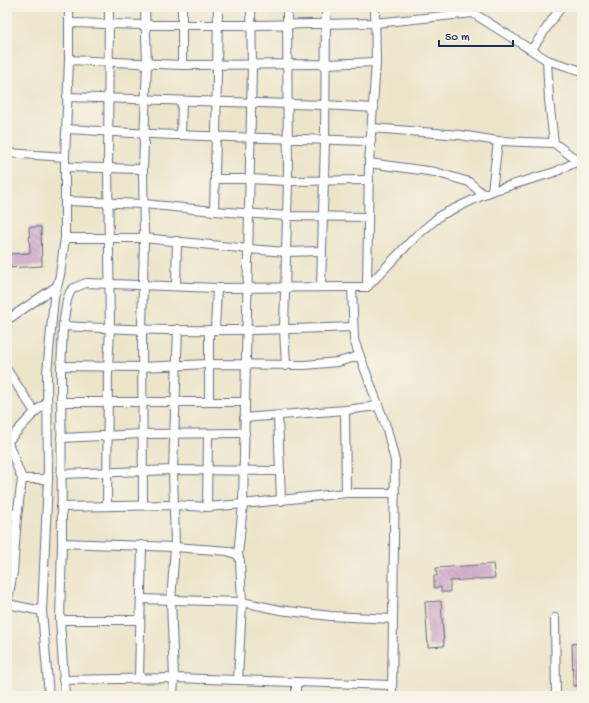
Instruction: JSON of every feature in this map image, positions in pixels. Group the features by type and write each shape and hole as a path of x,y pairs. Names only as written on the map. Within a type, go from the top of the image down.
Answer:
{"street":[{"path":"49,696 42,611 48,479 47,373 54,298 65,238 67,96 70,23 69,7"},
{"path":"107,506 108,367 110,329 108,284 109,7"},
{"path":"143,505 142,285 144,238 143,169 147,63 146,7"},
{"path":"182,7 182,65"},
{"path":"214,211 216,179 218,7"},
{"path":"238,680 242,602 240,561 238,555 243,504 247,330 246,287 252,65 251,7"},
{"path":"286,366 284,330 288,181 286,64 287,7"},
{"path":"321,287 325,140 326,7"},
{"path":"367,287 369,163 376,62 374,23 375,7"},
{"path":"532,50 560,7"},
{"path":"70,23 146,25 374,23 475,10 547,60 581,69"},
{"path":"69,60 182,65 326,64 376,62"},
{"path":"547,60 549,100 554,143"},
{"path":"67,96 374,108"},
{"path":"180,136 182,101"},
{"path":"372,128 460,135 498,141 554,143 580,162"},
{"path":"67,129 180,136 371,141"},
{"path":"492,191 498,141"},
{"path":"7,153 66,157"},
{"path":"65,696 60,620 62,543 61,366 63,326 67,300 70,292 74,288 86,283 217,288 367,287 415,237 441,215 492,191 556,172 580,162"},
{"path":"369,163 435,172 469,182 484,195"},
{"path":"66,167 143,169"},
{"path":"216,179 288,181 369,180"},
{"path":"66,201 144,204 287,216 368,217"},
{"path":"65,238 144,238 286,252 322,251"},
{"path":"176,286 177,241"},
{"path":"7,320 57,286"},
{"path":"352,287 352,326 354,340 387,429 395,461 392,696"},
{"path":"209,401 209,364 217,288"},
{"path":"63,326 142,330 284,330 352,326"},
{"path":"173,696 174,678 171,601 174,547 173,470 178,329"},
{"path":"61,366 142,367 209,364 286,366 331,363 359,356"},
{"path":"7,370 35,412"},
{"path":"42,611 7,603 12,572 22,479 7,440 47,402"},
{"path":"61,402 245,402"},
{"path":"244,418 378,406"},
{"path":"345,410 346,493"},
{"path":"278,416 281,501"},
{"path":"61,438 142,434 208,435 244,433"},
{"path":"207,507 208,435"},
{"path":"61,474 173,470 207,472 280,471"},
{"path":"22,479 48,479"},
{"path":"61,507 173,505 207,507 281,501 346,493 395,493"},
{"path":"7,510 17,517"},
{"path":"62,543 174,547 228,551 238,555"},
{"path":"139,678 142,545"},
{"path":"141,599 242,602 280,610 330,616 393,619"},
{"path":"555,618 556,696"},
{"path":"60,620 140,620"},
{"path":"63,680 174,678 392,685"},
{"path":"296,683 296,696"}],"building":[{"path":"29,227 41,227 42,266 7,268 7,254 30,253"},
{"path":"493,564 495,578 450,581 450,592 441,592 441,587 434,588 434,576 437,576 436,568"},
{"path":"441,601 444,646 428,647 425,602"},
{"path":"582,643 582,686 573,686 572,644"}]}
